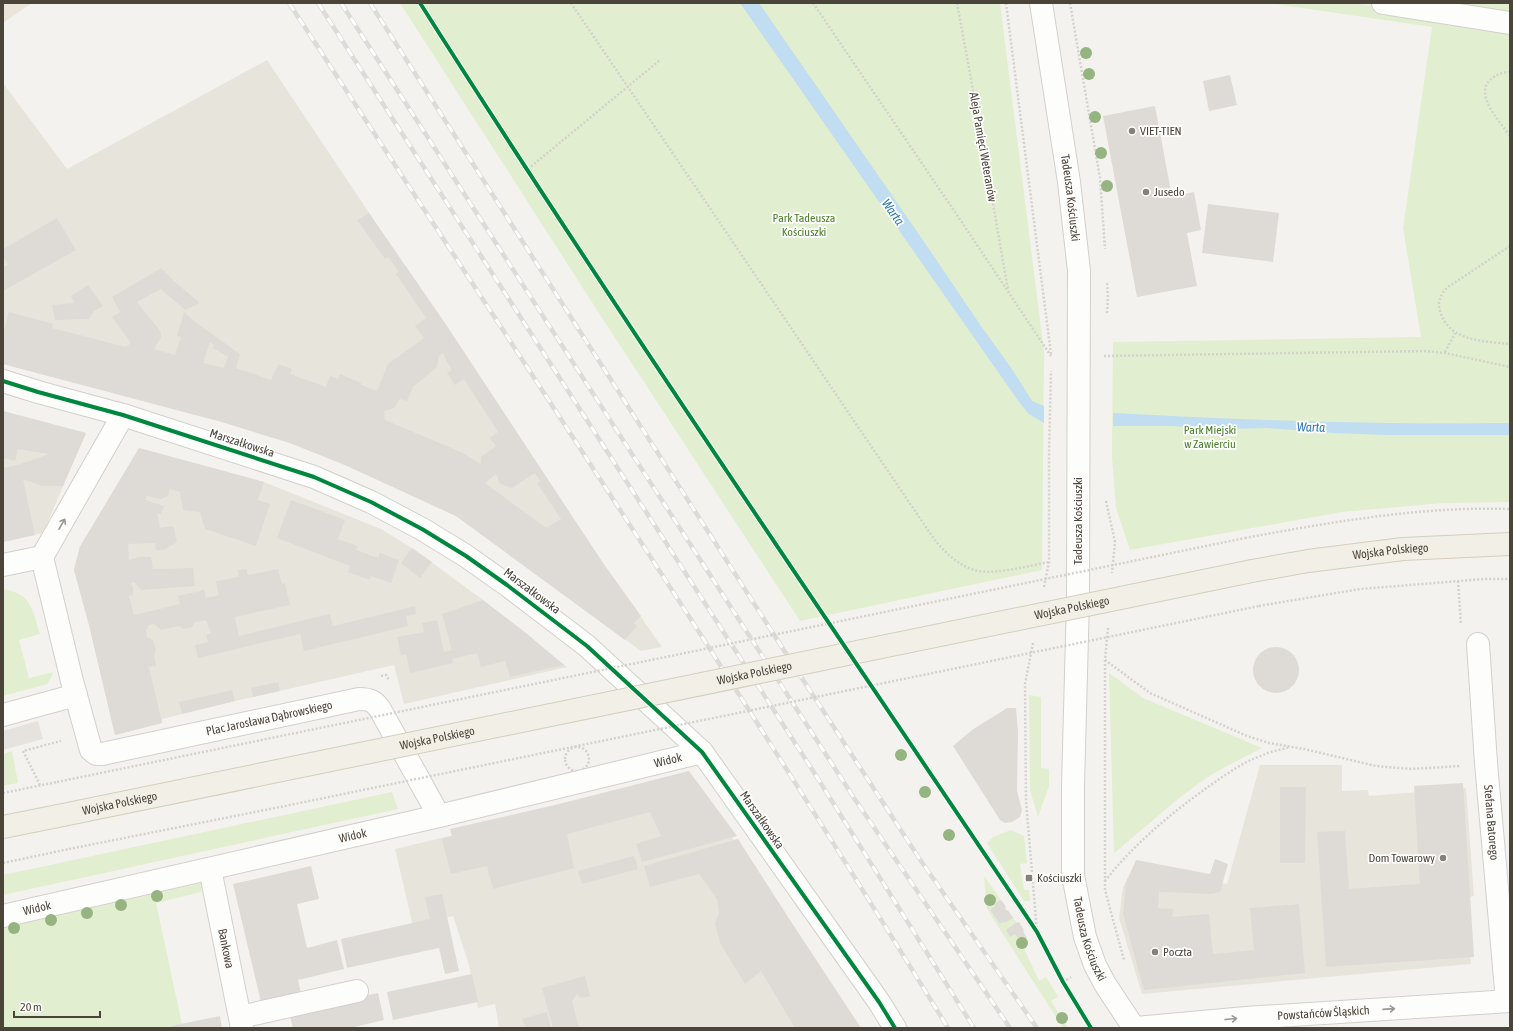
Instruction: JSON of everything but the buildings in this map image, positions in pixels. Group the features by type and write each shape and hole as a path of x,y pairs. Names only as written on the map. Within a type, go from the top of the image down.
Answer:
{"main road":[{"name":"Wojska Polskiego","path":"3,827 1252,571 1308,561 1403,549 1510,544"}],"street":[{"name":"Tadeusza Kościuszki","path":"1041,3 1069,182 1079,271 1078,599 1072,786 1073,875 1085,936 1095,965 1105,984 1135,1028"},
{"path":"1383,3 1510,23"},
{"name":"Marszałkowska","path":"3,381 123,415 314,477 371,502 422,529 466,556 587,646 702,752 879,1002 895,1028"},
{"path":"3,565 42,558 123,415"},
{"name":"Plac Jarosława Dąbrowskiego","path":"42,558 86,734 91,750 96,754 102,754 351,701 366,699 372,700 377,704 439,816"},
{"name":"Stefana Batorego","path":"1478,644 1486,763 1508,1001"},
{"path":"3,715 76,695"},
{"name":"Widok","path":"3,916 439,816 702,752"},
{"name":"Bankowa","path":"210,869 241,1023"},
{"path":"241,1023 357,991"},
{"name":"Powstańców Śląskich","path":"1135,1028 1246,1018 1508,1001"}],"path":[{"path":"570,3 934,539 945,552 960,564 978,571 999,571 1049,562"},
{"path":"813,3 1051,357 1006,3"},
{"path":"528,169 660,60"},
{"path":"1510,72 1493,77 1487,83 1484,93 1490,108 1510,136"},
{"path":"524,163 532,176"},
{"path":"1510,246 1448,287 1441,294 1439,302 1442,317 1446,325 1455,333 1464,337 1510,344"},
{"path":"1445,353 1455,333"},
{"path":"1104,356 1426,351 1445,353 1510,366"},
{"path":"1043,592 1049,562 1050,383"},
{"path":"1104,495 1115,542 1112,574"},
{"path":"3,793 1245,538 1365,518 1454,510 1510,509"},
{"path":"3,863 1259,606 1360,589 1458,581 1510,579"},
{"path":"1458,581 1462,629"},
{"path":"827,620 832,627"},
{"path":"1108,621 1105,660 1105,890 1125,966"},
{"path":"1034,638 1025,684 1026,794 1037,932"},
{"path":"1105,660 1150,694 1248,736 1269,743 1338,756 1376,766 1411,769 1486,763"},
{"path":"866,679 875,692"},
{"path":"40,785 23,751 86,734"},
{"path":"1105,881 1120,862 1145,836 1196,796 1231,771 1263,755 1291,747"},
{"path":"1033,925 1037,932"}],"shaded area":[{"path":"3,3 32,3 3,23"},
{"path":"267,60 603,563 662,647 641,651 456,516 345,465 290,443 222,422 3,364 3,83 67,169"},
{"path":"3,411 86,433 43,533 3,542"},
{"path":"139,448 264,482 381,529 412,548 483,600 567,667 404,704 394,665 162,719 162,723 115,735 89,625 74,570 80,546"},
{"path":"38,721 43,739 3,750 3,731"},
{"path":"1260,765 1342,765 1342,791 1368,790 1369,796 1466,788 1474,896 1466,898 1471,964 1142,994 1119,918 1123,887 1132,869 1227,884"},
{"path":"694,783 861,1028 499,1028 495,1004 478,1008 469,965 453,916 413,926 395,849 558,810"}],"green space":[{"name":"Park Tadeusza Kościuszki","path":"400,3 1000,3 1044,352 1042,570 800,621 595,307"},
{"name":"Park Miejski w Zawierciu","path":"1269,3 1353,3 1510,27 1510,502 1443,503 1342,512 1130,550 1116,508 1112,457 1113,342 1421,337 1403,228 1432,27"},
{"path":"1421,3 1510,3 1510,18"},
{"path":"3,589 13,591 25,599 32,610 40,634 19,640 29,678 53,672 47,684 3,696"},
{"path":"1109,673 1143,698 1262,748 1199,783 1114,853"},
{"path":"1029,695 1041,697 1041,768 1049,769 1049,786 1038,817 1030,790"},
{"path":"12,751 18,783 3,786 3,754"},
{"path":"392,792 398,809 3,895 3,875"},
{"path":"1011,830 1024,836 1027,863 1020,864 1024,890 1029,890 1030,901 1024,901 987,843 993,837"},
{"path":"984,876 1002,901 1000,900 994,904 995,906 990,910 1000,924 1005,923 1012,918 1012,916 1016,922 1010,926 1021,942 1039,981 1046,977 1058,997 1051,1001 1068,1028 1063,1028 987,909"},
{"path":"202,883 201,892 156,903 182,1024 171,1026 171,1028 3,1028 3,928"}],"water":[{"name":"Warta","path":"740,3 759,3 1014,372 1032,401 1044,406 1044,423 1029,414 1019,402"},
{"name":"Warta","path":"1113,413 1312,421 1510,423 1510,435 1386,435 1267,428 1224,429 1172,426 1113,426"}],"railway":[{"path":"289,3 705,641 948,1028"},
{"path":"318,3 815,774 974,1028"},
{"path":"341,3 854,798 1010,1028"},
{"path":"370,3 794,666 919,858 1037,1028"}],"cycle path":[{"path":"420,3 571,237 648,353 1037,932 1063,982 1091,1028"},
{"path":"3,381 123,415 314,477 371,502 422,529 466,556 507,585 587,646 702,752 879,1002 895,1028"}],"place":[{"name":"VIET-TIEN","path":"1132,131"},
{"name":"Jusedo","path":"1146,192"},
{"name":"Dom Towarowy","path":"1443,858"},
{"name":"Kościuszki","path":"1029,878"},
{"name":"Poczta","path":"1155,952"}]}
